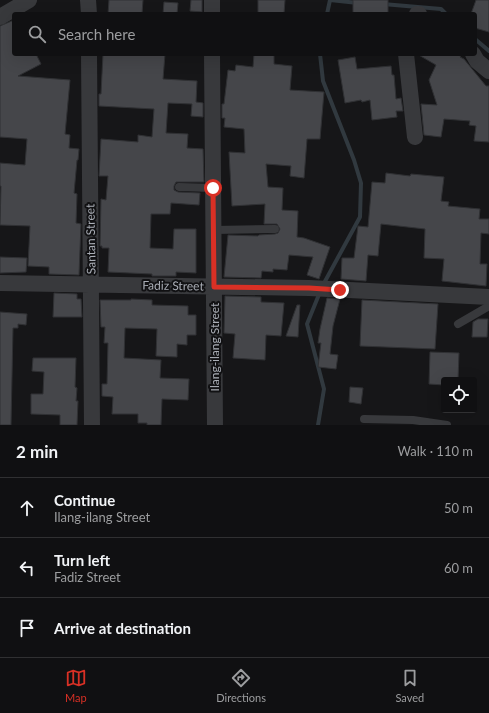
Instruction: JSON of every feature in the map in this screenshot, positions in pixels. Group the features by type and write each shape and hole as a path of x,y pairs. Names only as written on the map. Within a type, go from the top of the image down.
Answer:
{"street":[{"path":"0,17 29,0"},
{"path":"88,0 88,12"},
{"path":"212,0 212,12"},
{"name":"Santan Street","path":"89,56 92,425"},
{"name":"Ilang-ilang Street","path":"212,56 215,425"},
{"path":"406,56 415,137"},
{"path":"474,56 477,61 489,71"},
{"name":"Fadiz Street","path":"0,283 309,288 489,296"}],"lane":[{"path":"179,187 213,188"},
{"path":"214,230 275,229"},
{"path":"458,324 489,306"},
{"path":"364,419 413,420 447,425"}],"building":[{"path":"109,0 143,0 142,12 108,12"},
{"path":"191,0 202,0 202,12 190,11"},
{"path":"258,0 285,0 284,12 258,12"},
{"path":"353,0 388,0 388,12 353,12"},
{"path":"476,0 489,0 489,32 477,29 477,12 472,12"},
{"path":"164,2 178,3 177,12 163,12"},
{"path":"12,21 12,56 37,56 41,64 18,76 70,80 65,134 70,135 69,148 79,149 74,193 77,194 76,223 81,224 79,275 49,274 49,267 28,266 30,226 0,225 0,163 25,165 27,139 0,137 0,26"},
{"path":"103,56 165,56 163,79 197,81 196,102 203,103 203,117 191,116 192,104 168,103 166,133 188,134 187,148 203,149 204,182 176,182 174,186 174,190 178,192 200,193 199,205 171,203 170,214 151,214 150,248 173,249 174,229 196,229 196,273 176,272 176,276 152,276 152,274 108,272 109,248 102,248 102,246 100,246 101,199 106,200 108,176 99,176 101,139 138,142 138,135 152,137 154,109 99,106 99,94 101,94"},
{"path":"254,56 274,56 274,64 292,66 290,90 324,92 320,139 307,139 304,178 290,176 291,166 266,164 268,187 283,188 282,210 298,211 297,237 330,247 319,279 307,275 313,257 289,255 287,270 273,269 273,272 262,271 261,278 224,277 228,235 258,236 275,234 278,233 280,229 277,224 264,224 265,204 232,206 229,152 245,153 244,129 224,127 225,118 222,118 222,104 224,104 228,70 235,71 236,65 253,67"},
{"path":"420,56 461,56 486,86 489,86 489,142 474,141 476,126 469,125 470,121 444,119 441,137 424,135 421,104 437,105 429,80 436,65"},
{"path":"355,57 357,69 391,66 392,75 394,75 396,99 401,98 403,111 396,111 397,117 372,120 370,100 345,103 338,60"},
{"path":"386,173 410,176 411,174 444,177 441,201 449,202 448,206 480,209 479,219 489,219 489,234 481,233 480,264 487,264 486,286 442,281 444,259 424,258 425,229 381,224 378,256 368,255 366,281 341,279 342,258 354,258 358,226 368,227 372,182 385,183"},
{"path":"0,257 27,258 26,272 0,273"},
{"path":"54,293 77,294 77,299 81,299 82,317 53,317"},
{"path":"225,296 261,297 261,302 284,303 281,336 266,335 265,360 233,358 235,334 224,333"},
{"path":"327,298 340,299 333,326 330,354 338,355 336,369 318,367 321,343 318,343"},
{"path":"100,300 152,300 152,305 188,306 188,315 196,315 196,335 187,335 187,345 177,344 177,357 156,356 157,329 125,328 124,358 161,360 160,378 189,379 188,400 162,399 161,425 147,425 147,423 138,423 138,414 112,414 113,397 102,396 102,384 107,384 108,343 104,343 105,327 101,327"},
{"path":"362,300 438,304 435,349 360,346"},
{"path":"297,305 300,305 298,337 286,336"},
{"path":"0,312 27,314 26,325 18,324 18,328 13,328 11,425 0,425"},
{"path":"478,319 488,319 487,337 472,337 473,322"},
{"path":"430,352 459,353 458,377 441,377 441,385 429,384"},
{"path":"33,358 76,358 75,387 77,388 76,401 78,401 77,425 60,425 60,415 31,414 31,394 43,394 44,372 32,371"},
{"path":"350,387 363,388 361,404 349,402"}],"waterway":[{"path":"327,12 330,0 358,3"},
{"path":"383,4 441,9 444,12"},
{"path":"477,41 489,51"},
{"path":"320,56 323,81 354,160 361,183 360,217 323,285"},
{"path":"318,425 324,389 307,324 320,292"}],"route":[{"path":"213,188 214,287 309,288 340,290"}]}
